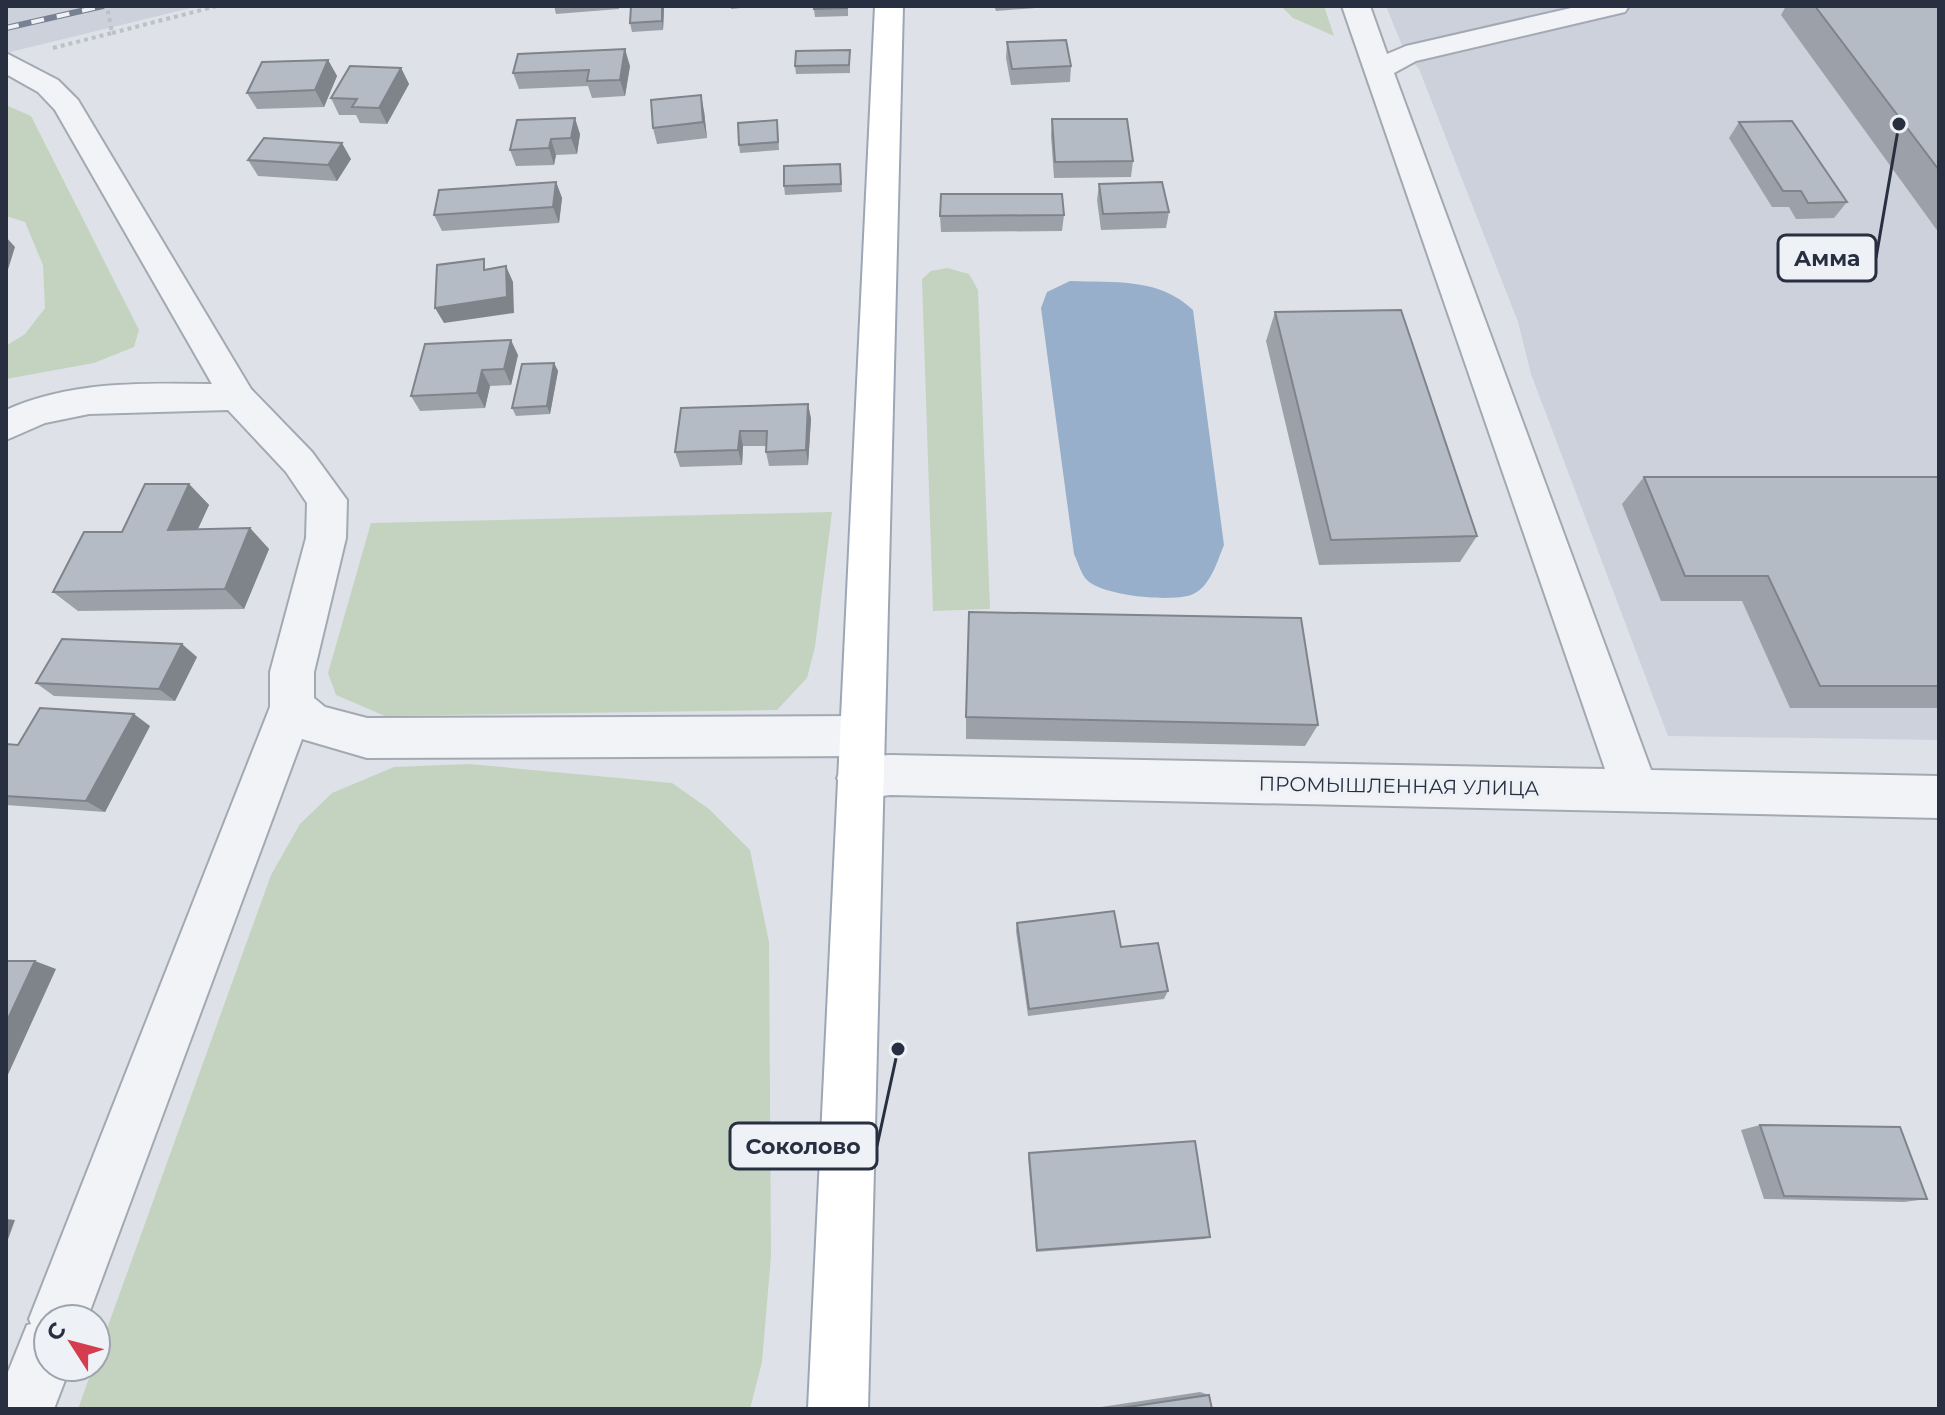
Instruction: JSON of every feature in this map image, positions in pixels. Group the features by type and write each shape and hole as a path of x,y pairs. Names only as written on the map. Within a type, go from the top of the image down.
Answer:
{"main road":[{"path":"838,1409 889,6"}],"street":[{"path":"1356,6 1636,791"},
{"path":"1380,69 1406,55 1615,6"},
{"path":"6,62 48,86 68,106 237,397 299,462 327,500 326,538 292,672 292,707 64,1303"},
{"path":"13,418 97,399 237,397"},
{"name":"ПРОМЫШЛЕННАЯ УЛИЦА","path":"292,707 312,723 367,738 861,757 881,775 1939,797"},
{"path":"24,1409 34,1383"}],"path":[{"path":"107,6 112,33"},
{"path":"51,49 217,6"}],"shaded area":[{"path":"6,6 199,6 6,53"},
{"path":"1386,6 1939,6 1939,740 1668,736 1531,374 1518,322 1419,69 1406,55"}],"green space":[{"path":"1281,6 1324,6 1334,36 1293,18"},
{"path":"6,105 31,116 139,330 134,347 94,363 6,379 6,346 25,334 45,308 43,265 25,222 6,216"},
{"path":"947,268 969,274 978,290 990,609 933,611 922,279 931,271"},
{"path":"832,512 815,647 807,678 777,710 385,716 336,695 328,673 371,523"},
{"path":"469,764 672,783 709,809 750,850 769,942 771,1256 762,1362 750,1409 78,1409 87,1383 112,1383 112,1315 271,875 300,824 332,793 394,767"}],"water":[{"path":"1070,281 1119,282 1151,287 1180,299 1193,310 1224,545 1208,581 1191,595 1154,598 1096,586 1088,581 1074,554 1041,308 1047,292"}],"building":[{"path":"631,6 662,6 662,21 630,23"},
{"path":"815,6 847,6 847,8 814,9"},
{"path":"1815,6 1939,6 1939,170"},
{"path":"1066,40 1071,66 1012,69 1007,42"},
{"path":"625,49 620,80 587,81 589,70 513,73 518,54"},
{"path":"850,50 849,65 795,66 796,51"},
{"path":"328,60 315,90 247,93 262,62"},
{"path":"350,66 401,68 379,108 352,107 357,99 331,98"},
{"path":"701,95 703,122 653,128 651,100"},
{"path":"575,118 571,138 551,139 549,148 510,150 517,120"},
{"path":"1052,119 1127,119 1133,161 1055,162"},
{"path":"777,120 778,142 739,145 738,123"},
{"path":"1792,121 1847,202 1808,203 1801,191 1783,191 1739,122"},
{"path":"264,138 342,143 328,165 248,160"},
{"path":"840,164 841,184 784,186 784,166"},
{"path":"556,182 553,207 434,215 439,190"},
{"path":"1162,182 1169,212 1103,214 1099,184"},
{"path":"941,194 1062,194 1064,215 940,216"},
{"path":"484,259 484,270 506,266 507,297 435,308 437,265"},
{"path":"1401,310 1477,536 1331,540 1275,312"},
{"path":"511,340 504,369 482,370 477,393 411,396 425,344"},
{"path":"554,363 547,406 512,408 522,364"},
{"path":"808,404 806,450 766,452 767,431 740,431 738,450 675,452 681,408"},
{"path":"1644,477 1939,477 1939,686 1820,686 1768,576 1685,576"},
{"path":"145,484 189,484 168,530 250,528 225,589 53,592 84,532 122,532"},
{"path":"969,612 1301,618 1318,725 966,717"},
{"path":"62,639 182,644 159,689 36,683"},
{"path":"40,708 134,714 86,801 6,796 6,744 18,745"},
{"path":"1114,911 1121,947 1158,943 1168,991 1029,1009 1017,923"},
{"path":"6,961 35,961 6,1023"},
{"path":"1760,1125 1900,1127 1927,1199 1784,1196"},
{"path":"1195,1141 1210,1237 1037,1250 1029,1153"},
{"path":"1209,1395 1212,1409 1115,1409"}],"railway":[{"path":"6,28 103,6"}],"place":[{"name":"Амма","path":"1899,124"},
{"name":"Соколово","path":"898,1049"}]}
